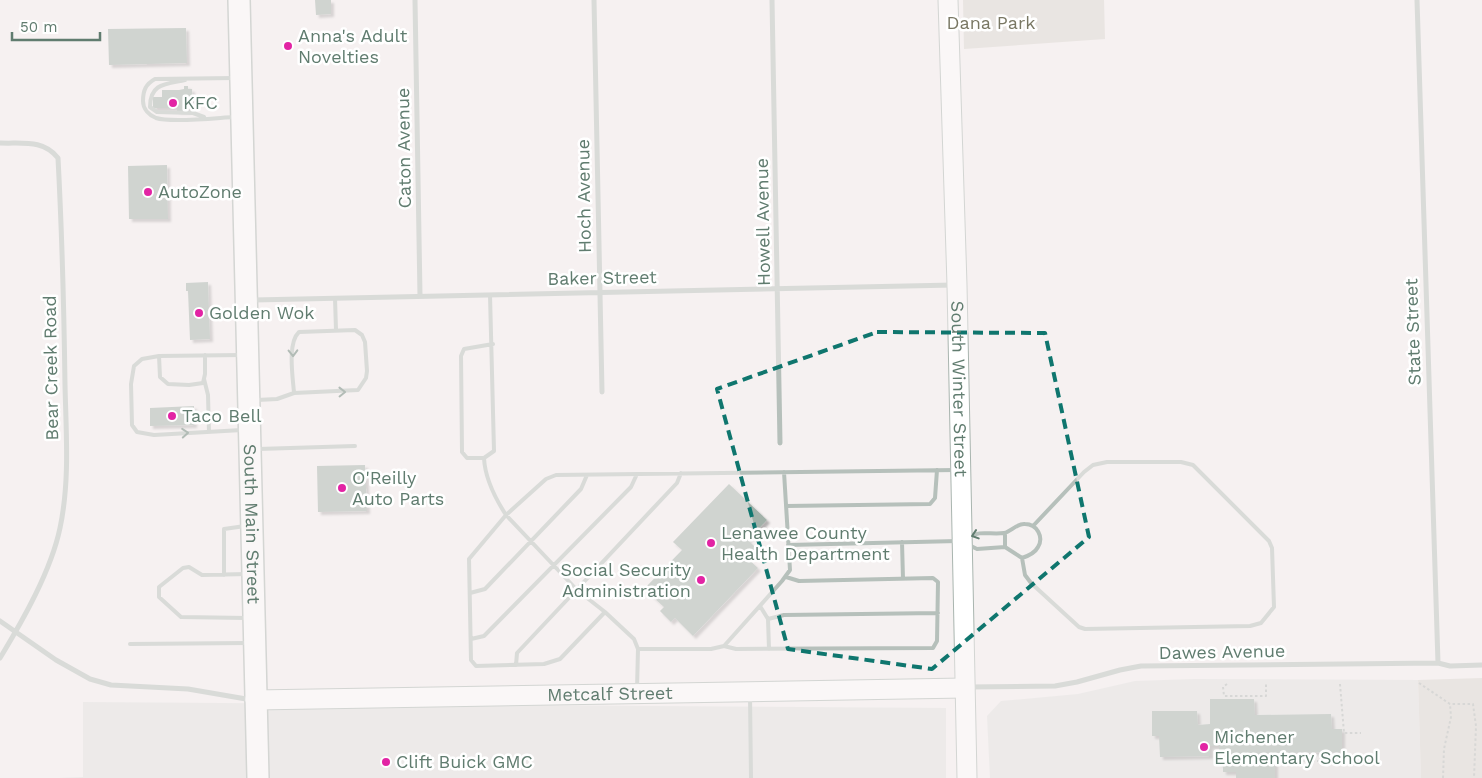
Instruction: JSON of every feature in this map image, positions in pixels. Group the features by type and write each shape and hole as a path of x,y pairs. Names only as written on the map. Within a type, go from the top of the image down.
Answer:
{"main road":[{"name":"South Main Street","path":"240,0 258,778"}],"street":[{"name":"Caton Avenue","path":"415,0 420,296"},
{"name":"Hoch Avenue","path":"594,0 602,392"},
{"name":"Howell Avenue","path":"772,0 780,443"},
{"name":"South Winter Street","path":"948,0 957,285 967,778"},
{"name":"State Street","path":"1417,0 1438,663"},
{"name":"Bear Creek Road","path":"0,143 38,144 51,150 58,158 63,256 65,496 60,529 49,564 16,631"},
{"name":"Baker Street","path":"247,300 957,285"},
{"path":"0,621 56,660 90,679 111,685 188,689 255,700"},
{"path":"0,658 16,631"},
{"name":"Dawes Avenue","path":"964,688 1055,686 1141,666 1438,663 1450,666 1482,665"},
{"name":"Metcalf Street","path":"255,700 964,688"}],"lane":[{"path":"242,78 155,78 144,89 143,105 147,112 157,118 242,117"},
{"path":"192,78 164,84 155,89 151,96 150,107 157,112 193,113 209,118"},
{"path":"490,294 493,344 494,452 484,458 467,458 462,452 461,356 464,349 493,344"},
{"path":"335,298 336,330"},
{"path":"249,400 278,399 294,393 352,392 358,390 366,378 365,342 362,334 356,330 336,330 304,331 294,336 292,345 294,393"},
{"path":"205,355 204,379 208,395 209,432"},
{"path":"248,355 159,356 142,359 134,366 131,384 132,425 137,432 154,435 209,432 250,439 355,446"},
{"path":"159,356 160,377 168,384 189,385 203,383 204,379"},
{"path":"484,458 491,487 498,504 506,515 532,540 577,590 605,612 634,639 638,650 637,694"},
{"path":"961,541 976,549 1005,548 1022,558 1025,574 1031,583 1079,628 1250,626 1261,623 1274,607 1272,548 1269,540 1193,465 1181,462 1107,462 1093,465 1084,472 1033,526"},
{"path":"786,506 930,504 935,498 937,470"},
{"path":"605,612 560,658 544,664 476,666 471,660 469,560 506,515 546,479 556,475 960,470"},
{"path":"724,646 786,577 790,570 784,472"},
{"path":"516,665 517,653 677,483 681,473"},
{"path":"471,639 484,636 631,487 637,474"},
{"path":"470,593 485,589 581,489 587,475"},
{"path":"788,545 961,541 976,533 1005,533 1014,527 1025,524 1033,526 1039,532 1040,539 1038,548 1030,555 1022,558"},
{"path":"224,574 224,529 252,525"},
{"path":"1005,533 1005,548"},
{"path":"902,542 903,579"},
{"path":"253,574 202,575 189,567 183,568 159,587 159,597 181,617 254,618"},
{"path":"638,650 711,649 724,646 736,649 933,648 937,641 938,582 933,578 799,582 786,577"},
{"path":"760,606 768,619 769,649"},
{"path":"768,619 784,616 938,613"},
{"path":"130,644 254,643"},
{"path":"750,691 751,778"}],"path":[{"path":"1227,684 1223,687 1224,696 1266,696 1266,683"},
{"path":"1419,683 1450,704 1473,704 1476,726 1474,778"},
{"path":"1340,684 1344,733 1361,733"},
{"path":"1443,778 1444,749 1451,718 1450,704"},
{"path":"1277,761 1361,761"}],"highlighted area":[{"path":"877,332 1045,333 1089,537 932,669 788,649 717,389"}],"shaded area":[{"name":"Michener Elementary School","path":"1194,679 1418,680 1421,778 990,778 987,716 1001,701 1078,694 1135,681"},
{"path":"83,702 946,708 946,778 59,778 83,777"}],"green space":[{"name":"Dana Park","path":"963,0 1104,0 1105,39 964,49"},
{"path":"1482,678 1482,778 1421,778 1418,680"}],"building":[{"path":"315,0 331,0 331,14 316,15"},
{"path":"186,28 187,63 109,65 108,29"},
{"name":"KFC","path":"184,86 192,89 193,108 188,108 188,111 177,111 177,108 153,108 153,97 162,97 162,90 179,90 184,89"},
{"name":"AutoZone","path":"167,165 168,219 129,219 128,166"},
{"path":"208,282 210,339 190,340 186,283"},
{"name":"Taco Bell","path":"194,406 194,425 150,426 150,408"},
{"name":"O'Reilly Auto Parts","path":"365,465 367,511 318,512 317,466"},
{"path":"729,484 767,520 748,540 757,549 748,559 758,568 693,636 675,618 671,622 660,611 664,607 644,589 682,550 673,542"},
{"path":"1210,699 1254,699 1255,715 1331,714 1332,729 1342,729 1342,752 1275,753 1275,778 1236,778 1236,772 1223,772 1223,764 1219,764 1219,746 1210,746 1210,756 1160,757 1159,736 1152,736 1152,711 1197,711 1198,725 1210,724"}],"place":[{"name":"Anna's Adult Novelties","path":"288,46"},
{"name":"KFC","path":"173,103"},
{"name":"AutoZone","path":"148,192"},
{"name":"Golden Wok","path":"199,313"},
{"name":"Taco Bell","path":"172,416"},
{"name":"O'Reilly Auto Parts","path":"342,488"},
{"name":"Lenawee County Health Department","path":"711,543"},
{"name":"Social Security Administration","path":"701,580"},
{"name":"Michener Elementary School","path":"1204,747"},
{"name":"Clift Buick GMC","path":"386,762"}]}
